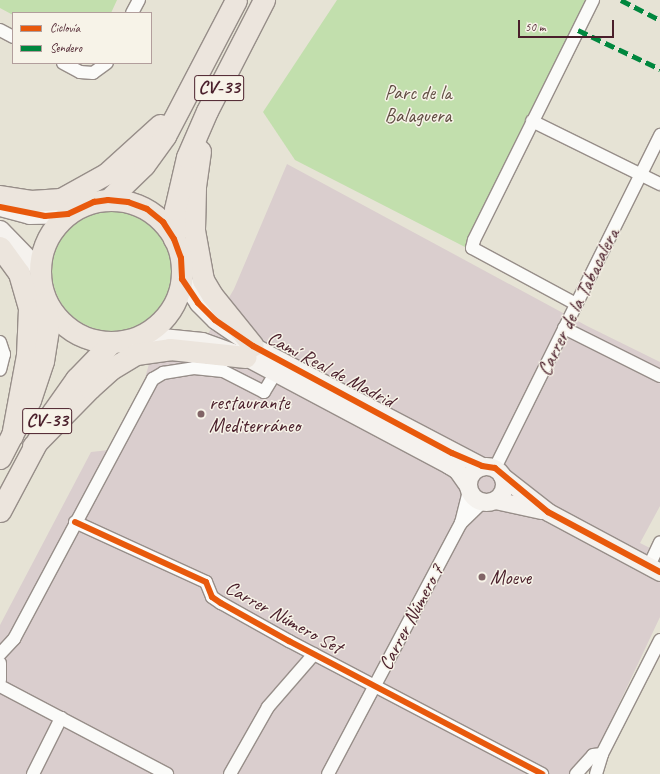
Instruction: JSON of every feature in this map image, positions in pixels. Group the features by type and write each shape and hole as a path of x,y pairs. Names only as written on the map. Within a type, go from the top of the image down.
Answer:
{"highway":[{"name":"CV-33","path":"108,200 144,165 165,136 236,0"},
{"name":"CV-33","path":"174,239 175,209 187,157 207,111 264,0"},
{"path":"0,196 44,202 61,199 106,174 180,108"},
{"path":"207,111 195,188 194,230 197,257 203,280 250,352"},
{"name":"CV-33","path":"0,458 30,400 43,361 48,330 46,301 40,269 47,242 53,229 68,214 94,202 108,200 128,202 147,210 163,222 174,239 181,258 182,278 175,302 161,322 142,335 111,343 91,340 72,332 57,318 46,301"},
{"path":"0,247 19,272 29,309 27,355 12,436"},
{"name":"CV-33","path":"0,511 33,446 76,380 111,343"},
{"path":"33,446 90,388 111,369 136,354 170,349 250,352"}],"street":[{"path":"133,12 139,0"},
{"path":"576,304 472,248 474,240 532,121 593,0"},
{"path":"0,30 12,36"},
{"path":"65,64 80,72 92,73 105,64"},
{"path":"532,121 660,184"},
{"name":"Carrer de la Tabacalera","path":"493,470 660,135"},
{"path":"0,207 29,215 68,214"},
{"path":"0,229 40,269"},
{"name":"Camí Real de Madrid","path":"182,278 198,303 250,352 276,372 449,465 464,478 469,488 489,501"},
{"path":"564,328 660,376"},
{"name":"Camí Real de Madrid","path":"142,335 202,341 250,352 493,470 548,512"},
{"path":"0,342 4,354 0,370"},
{"path":"0,654 14,639 75,522 153,380 163,373 194,368 223,371 264,392 276,372"},
{"path":"469,488 470,476 493,470 502,492 489,501"},
{"name":"Carrer Número 7","path":"328,774 461,523 469,488"},
{"path":"489,501 548,512 654,569 660,542"},
{"name":"Carrer Número 7","path":"461,523 489,501"},
{"name":"Carrer Número Set","path":"75,522 206,582 212,597 314,654 542,774"},
{"path":"597,774 602,754 660,640"},
{"path":"230,774 268,707 314,654"},
{"path":"0,663 0,680"},
{"path":"0,686 167,774"},
{"path":"33,774 61,718"},
{"path":"576,774 593,755 602,754"}],"shaded area":[{"path":"287,164 587,326 660,362 660,506 640,543 660,553 660,617 586,774 0,774 0,625 91,452 109,450 145,378 151,357 194,358 234,289"}],"green space":[{"path":"0,0 117,0 111,12 12,12 12,14 0,8"},
{"name":"Parc de la Balaguera","path":"337,0 587,0 465,247 295,160 263,112"},
{"path":"112,211 135,215 155,228 168,248 172,271 168,294 155,314 135,327 112,331 89,327 69,314 56,294 52,271 56,248 69,228 89,215"}],"marked path":[{"path":"621,0 660,20"},
{"path":"578,30 660,69"}],"cycle path":[{"path":"0,207 45,216 68,214 94,202 108,200 128,202 147,209 163,222 174,239 181,258 182,279 198,303 215,320 253,346 452,453 482,466 495,468 548,512 660,572"},
{"path":"75,522 206,582 212,597 221,603 289,641 542,774"}],"place":[{"name":"restaurante Mediterráneo","path":"201,414"},
{"name":"Moeve","path":"482,577"}]}
